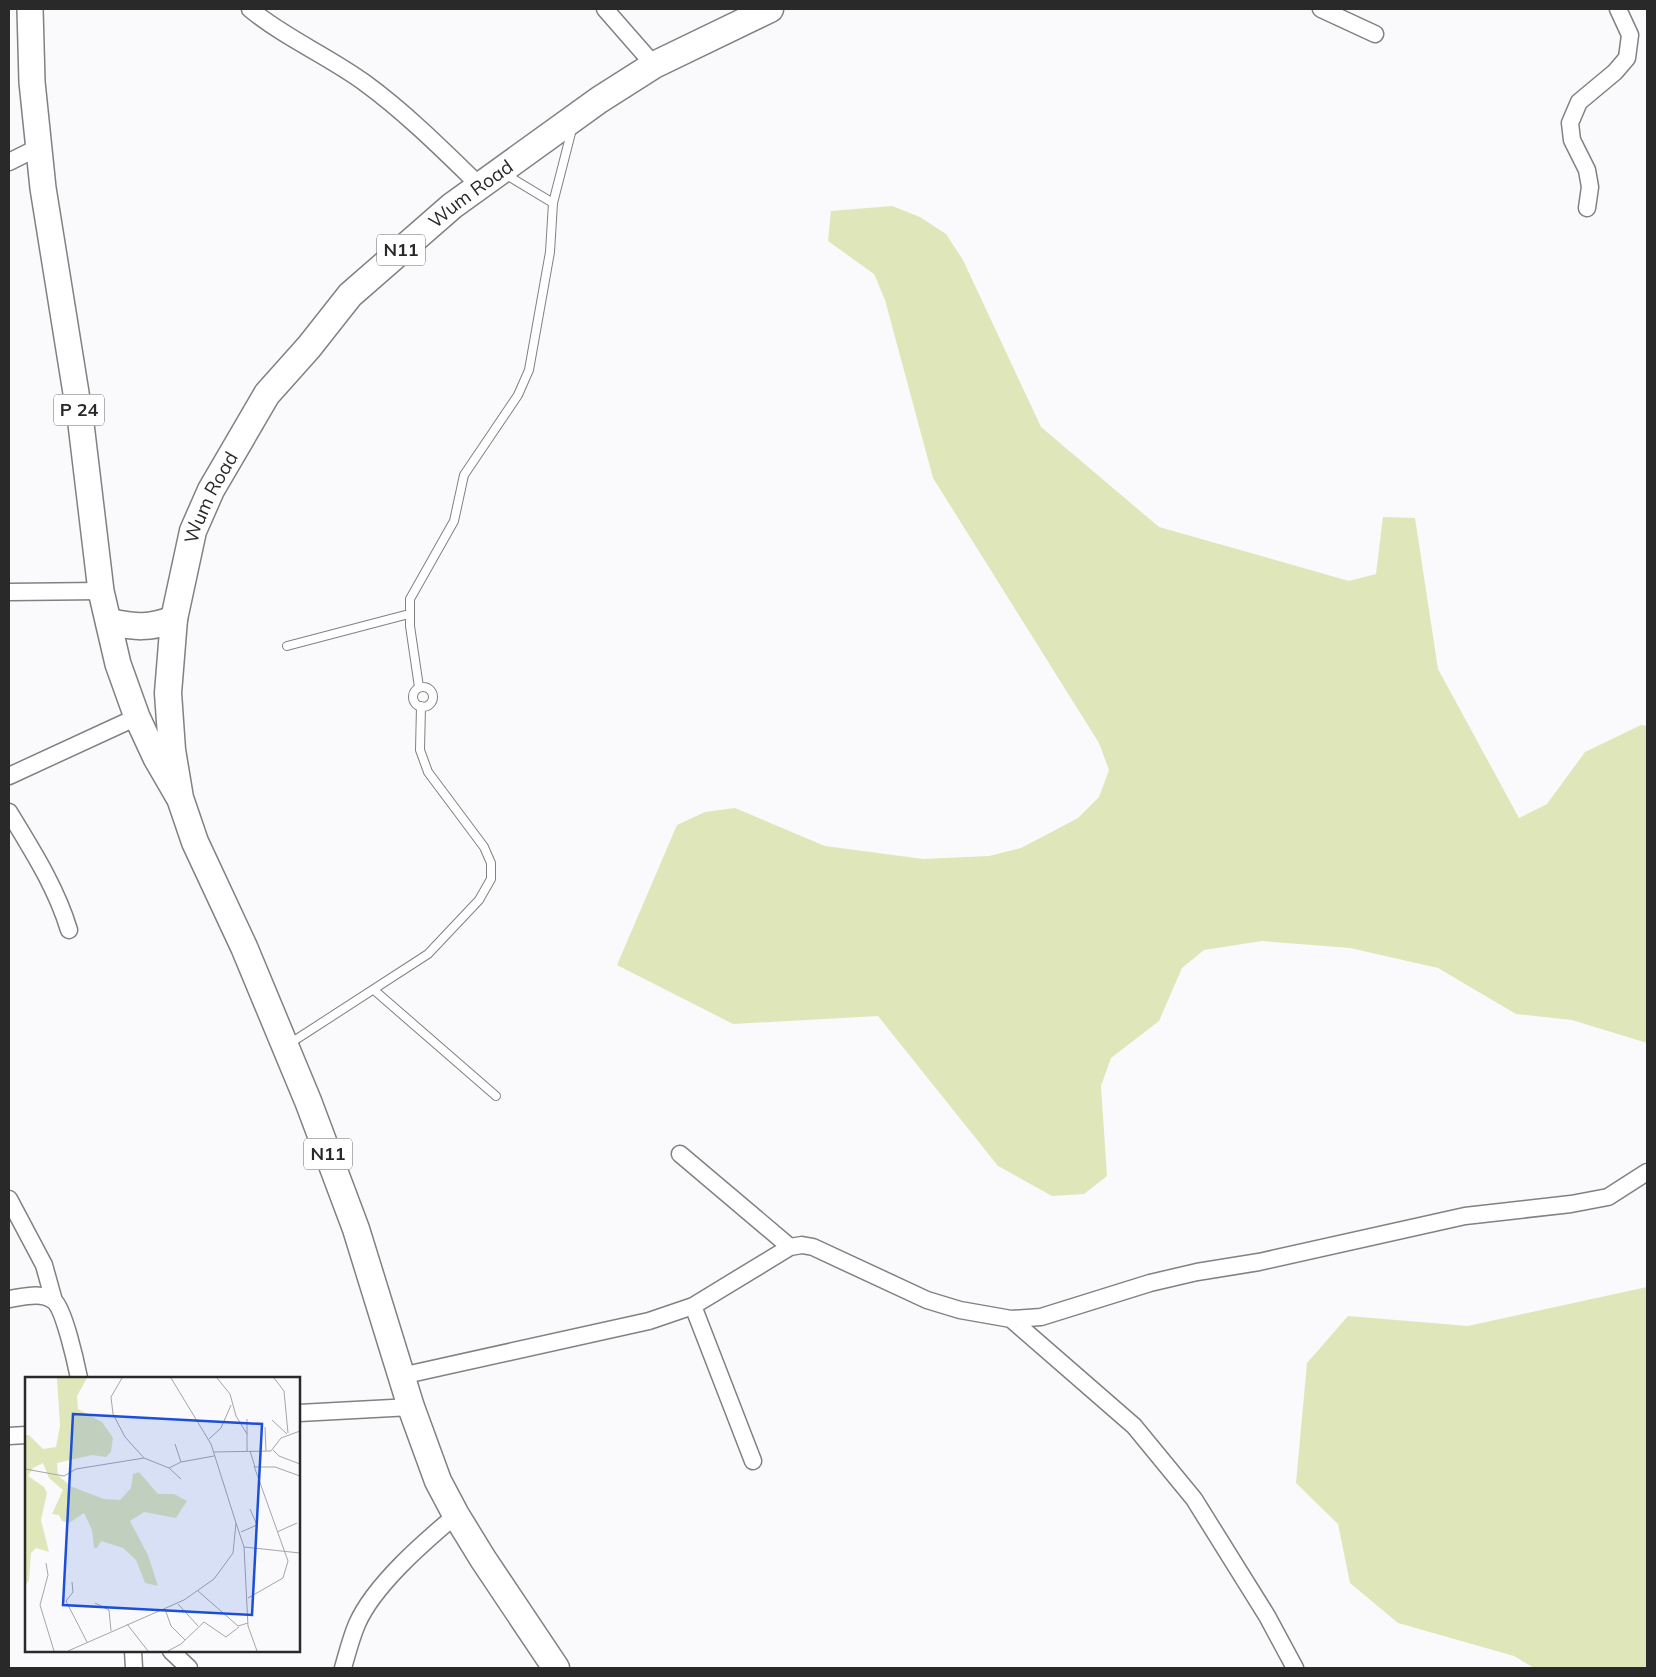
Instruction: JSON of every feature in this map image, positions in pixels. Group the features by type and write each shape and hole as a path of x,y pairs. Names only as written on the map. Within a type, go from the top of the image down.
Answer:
{"highway":[{"name":"Wum Road","path":"174,619 193,531 211,490 267,394 309,347 350,295 438,218 489,178 575,117 654,65 768,9"},
{"path":"109,622 135,627 156,626 174,619"},
{"name":"N11","path":"174,619 168,693 172,750 180,798 195,842 244,947 285,1046 356,1229 411,1407 438,1480 456,1515 556,1668"}],"main road":[{"name":"P 24","path":"30,9 32,82 43,188 81,424 101,591 118,664 137,717 156,758 180,798"}],"street":[{"path":"250,9 270,25 365,83 447,154 489,178"},
{"path":"605,9 654,65"},
{"path":"1320,9 1374,34"},
{"path":"1586,208 1590,187 1588,170 1572,140 1570,123 1579,102 1615,72 1627,58 1630,35 1618,9"},
{"path":"9,162 39,147"},
{"path":"9,592 101,591"},
{"path":"9,776 137,717"},
{"path":"9,812 48,877 61,903 69,930"},
{"path":"680,1154 790,1247"},
{"path":"401,1376 649,1321 693,1306 790,1247 802,1245 814,1247 927,1300 960,1310 1011,1320 1041,1317 1150,1283 1197,1272 1277,1258 1465,1216 1571,1204 1608,1197 1647,1172"},
{"path":"9,1199 44,1266 54,1301 61,1312 80,1377"},
{"path":"9,1299 43,1296 54,1301"},
{"path":"693,1306 754,1460"},
{"path":"1011,1320 1134,1426 1182,1484 1194,1499 1267,1616 1295,1668"},
{"path":"300,1414 411,1407"},
{"path":"9,1436 25,1435"},
{"path":"342,1668 357,1623 379,1591 415,1550 456,1515"},
{"path":"133,1652 134,1668"},
{"path":"172,1652 189,1668"}],"lane":[{"path":"421,706 414,700 413,695 419,687 409,614 410,599 454,522 464,475 518,395 529,370 550,252 553,203 575,117"},
{"path":"489,178 553,203"},
{"path":"287,646 409,614"},
{"path":"419,687 429,689 432,693 430,703 421,706"},
{"path":"285,1046 428,954 479,900 491,879 490,863 484,847 428,772 420,750 421,706"},
{"path":"374,990 496,1096"}],"green space":[{"path":"892,206 920,217 946,234 963,260 1041,427 1159,527 1349,581 1376,574 1383,517 1415,518 1438,669 1519,818 1547,804 1585,752 1641,725 1647,726 1647,1043 1572,1020 1516,1014 1438,968 1350,948 1262,941 1204,950 1182,968 1159,1021 1111,1058 1101,1086 1107,1176 1084,1194 1052,1196 998,1166 878,1016 733,1024 617,965 677,825 705,812 735,808 825,846 923,859 989,856 1021,848 1078,818 1099,797 1109,770 1099,743 933,478 885,300 874,274 828,241 831,211"},
{"path":"1647,1287 1647,1668 1534,1668 1514,1656 1398,1623 1350,1583 1338,1524 1296,1483 1307,1363 1348,1316 1468,1326"}]}
